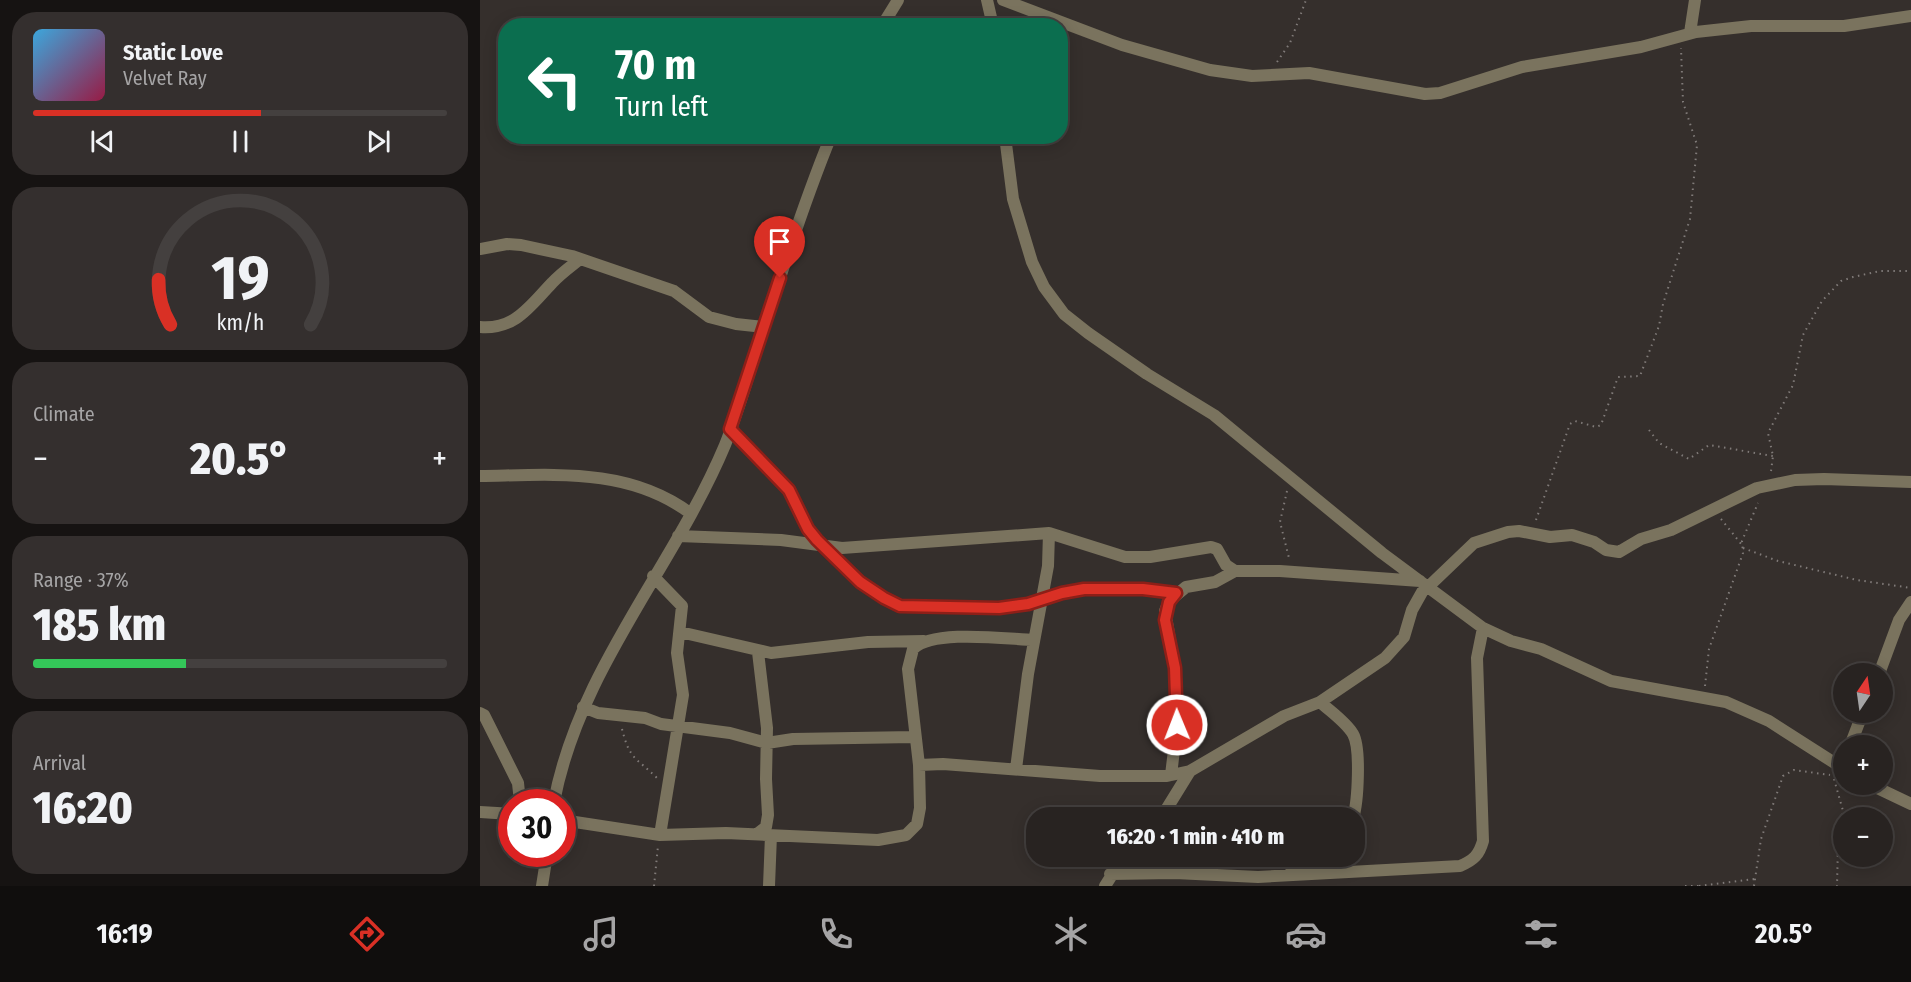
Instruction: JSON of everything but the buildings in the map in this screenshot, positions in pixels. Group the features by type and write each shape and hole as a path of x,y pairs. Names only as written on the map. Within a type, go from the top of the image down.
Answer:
{"street":[{"path":"887,18 898,0"},
{"path":"987,0 991,18"},
{"path":"1003,0 1053,18"},
{"path":"1686,35 1695,0"},
{"path":"1068,24 1160,57 1234,75 1329,75 1407,92 1440,93 1522,66 1641,47 1686,35 1751,26 1844,26 1911,16"},
{"path":"557,789 572,733 583,707 653,576 678,536 730,429 828,144"},
{"path":"1006,144 1013,199 1023,238 1044,287 1064,314 1147,374 1214,415 1291,480 1483,628 1511,641 1541,649 1611,681 1726,702 1769,721 1833,760"},
{"path":"480,249 507,244 521,245 580,259 674,291 709,317 736,324 764,327"},
{"path":"480,327 502,326 522,316 551,284 580,259"},
{"path":"730,429 789,490 808,529 820,544 860,582 900,606 999,608 1084,589 1143,589 1176,593 1192,585 1215,582 1235,571 1292,573 1425,584"},
{"path":"480,476 559,474 591,476 660,493 690,513"},
{"path":"919,765 1016,769 1100,776 1171,775 1190,771 1284,716 1320,702 1368,672 1394,650 1404,637 1412,610 1425,584 1474,543 1508,532 1532,533 1550,537 1572,535 1594,542 1605,550 1619,552 1641,539 1671,530 1739,494 1769,486 1824,479 1911,482"},
{"path":"678,536 724,536 842,548 1049,533 1092,549 1125,557 1150,557 1211,547 1217,549 1226,565 1235,571"},
{"path":"1016,769 1034,640 1048,567 1049,533"},
{"path":"653,576 682,606 677,663 683,695 660,835"},
{"path":"1171,775 1177,725 1177,699 1175,668 1166,611 1176,593"},
{"path":"1883,663 1899,620 1911,602"},
{"path":"1110,874 1287,876 1460,866 1471,861 1479,853 1483,831 1477,658 1483,628"},
{"path":"680,632 758,652 787,653 868,642 958,638 1034,640"},
{"path":"576,822 660,835 757,834 879,840 906,835 917,824 919,817 919,765 914,737 909,657 919,644 927,641"},
{"path":"757,834 764,830 768,820 766,713 760,683 758,652"},
{"path":"1320,702 1353,734 1356,745 1356,807"},
{"path":"583,707 598,713 730,733 767,743 793,739 914,737"},
{"path":"480,713 484,715 515,774 518,789"},
{"path":"1168,807 1190,771"},
{"path":"1892,795 1911,804"},
{"path":"480,812 498,813"},
{"path":"769,886 771,835"},
{"path":"542,886 545,867"},
{"path":"1105,886 1115,867"},
{"path":"1287,876 1299,867"}],"path":[{"path":"1268,74 1290,43 1306,0"},
{"path":"1532,533 1570,424 1575,421 1596,428 1601,425 1618,377 1640,376 1659,326 1663,304 1690,219 1695,184 1697,145 1683,102 1686,35"},
{"path":"1703,696 1709,649 1759,499 1769,486 1773,456 1768,433 1793,385 1803,335 1822,301 1841,281 1880,271 1911,271"},
{"path":"1649,430 1659,443 1689,459 1693,459 1709,445 1773,456"},
{"path":"1291,480 1280,522 1292,573"},
{"path":"1704,513 1722,520 1743,547 1778,561 1857,580 1911,588"},
{"path":"623,715 621,728 628,752 646,765 668,792"},
{"path":"1754,886 1761,839 1779,786 1783,776 1794,770 1819,776 1833,775 1843,811 1838,844 1837,886"},
{"path":"654,886 660,835"},
{"path":"1684,886 1754,879"}],"route":[{"path":"780,278 730,429 752,449 789,490 813,537 860,582 900,606 999,608 1028,604 1062,593 1084,589 1143,589 1176,593 1169,602 1165,620 1175,668 1177,725"}]}
